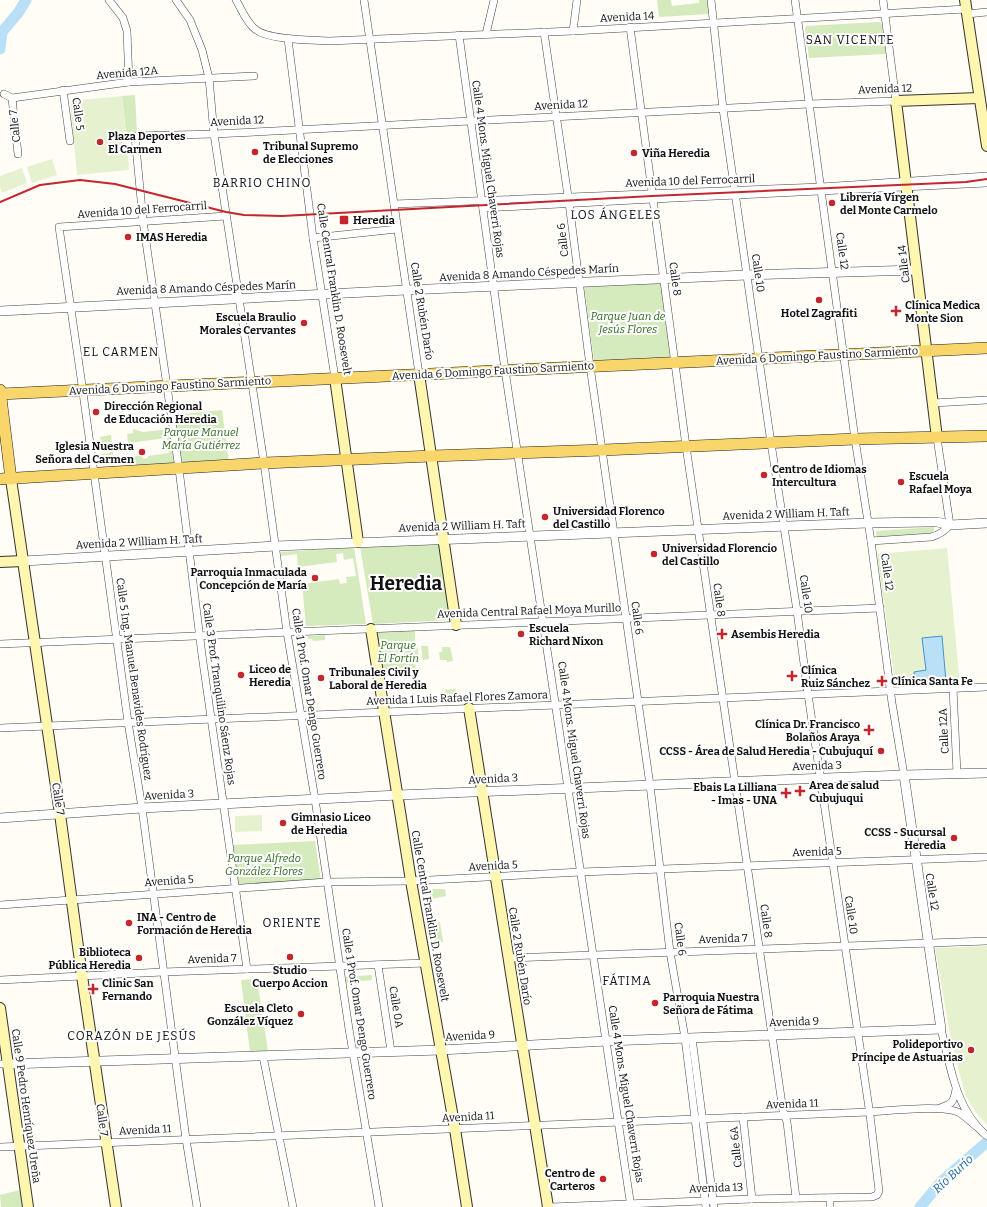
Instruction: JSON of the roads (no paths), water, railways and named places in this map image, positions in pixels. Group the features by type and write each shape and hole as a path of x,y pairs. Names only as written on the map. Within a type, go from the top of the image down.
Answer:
{"main road":[{"path":"966,8 983,100 987,146"},
{"name":"Avenida 12","path":"896,101 983,100"},
{"name":"Calle 14","path":"896,101 937,438"},
{"name":"Avenida 6 Domingo Faustino Sarmiento","path":"0,393 987,348"},
{"name":"Calle 2 Rubén Darío","path":"419,374 456,625"},
{"name":"Calle Central Franklin D. Roosevelt","path":"335,378 358,542"},
{"name":"Calle 7","path":"0,393 6,479 24,561 116,1207"},
{"path":"6,479 264,463 855,439 987,436"},
{"name":"Avenida 2 William H. Taft","path":"0,562 24,561"},
{"name":"Calle Central Franklin D. Roosevelt","path":"371,629 411,880 455,1129 466,1205"},
{"name":"Calle 2 Rubén Darío","path":"469,708 534,1125 549,1207"},
{"name":"Calle 9 Pedro Henríquez Ureña","path":"0,1008 4,1064 20,1145 28,1207"}],"street":[{"path":"109,0 123,18 127,31 129,82"},
{"name":"Calle 1 Prof. Omar Dengo Guerrero","path":"176,0 190,20 202,50 209,78 214,134 264,463 287,632 315,799 366,1132 379,1207"},
{"name":"Avenida 14","path":"236,0 250,25 260,34 288,39 337,41 573,31 966,8 987,12"},
{"name":"Calle 2 Rubén Darío","path":"364,0 419,374"},
{"path":"486,34 494,0"},
{"path":"573,31 577,0"},
{"name":"Calle 10","path":"711,0 723,109 771,443 785,526 879,1191"},
{"name":"Calle 12","path":"795,0 843,354 871,541 890,691 904,775 915,860 941,1029 956,1088 964,1106 982,1132"},
{"name":"Calle 14","path":"883,0 896,101"},
{"name":"Calle 8","path":"630,27 686,446 783,1111 787,1122 796,1198"},
{"name":"Calle 6","path":"544,32 569,200 590,366 615,532 637,701 650,785 670,952 703,1119 713,1204"},
{"name":"Calle 4 Mons. Miguel Chaverri Rojas","path":"459,35 505,370 631,1205"},
{"name":"Calle Central Franklin D. Roosevelt","path":"288,39 313,238 335,378"},
{"name":"Avenida 12A","path":"12,98 129,82 254,76"},
{"name":"Calle 5","path":"63,90 70,141"},
{"path":"4,94 12,98"},
{"name":"Calle 7","path":"12,98 18,154"},
{"name":"Avenida 12","path":"135,136 214,134 557,118 809,104 896,101"},
{"name":"Calle 3 Prof. Tranquilino Sáenz Rojas","path":"135,136 143,221 179,469 211,719 247,969"},
{"name":"Avenida 10 del Ferrocarril","path":"906,185 987,176"},
{"name":"Avenida 10 del Ferrocarril","path":"394,204 482,205 736,192 987,183"},
{"name":"Avenida 10 del Ferrocarril","path":"59,226 226,216"},
{"name":"Calle 5 Ing. Manuel Benavides Rodríguez","path":"59,226 128,722 142,808 186,1139 197,1207"},
{"path":"313,238 397,229"},
{"name":"Avenida 8 Amando Céspedes Marín","path":"0,311 70,306 406,290 748,275 916,270"},
{"path":"933,403 987,400"},
{"name":"Calle 14","path":"937,438 950,526"},
{"name":"Avenida 2 William H. Taft","path":"24,561 276,546 530,535 868,523 937,522 950,526 987,523"},
{"name":"Avenida 2 William H. Taft","path":"871,541 938,536 950,526"},
{"name":"Avenida Central Rafael Moya Murillo","path":"0,644 880,608"},
{"name":"Avenida 1 Luis Rafael Flores Zamora","path":"0,728 987,687"},
{"name":"Calle 12A","path":"953,688 958,773"},
{"name":"Avenida 3","path":"0,818 142,808 568,787 958,773 987,775"},
{"name":"Avenida 5","path":"0,905 153,893 327,882 496,877 581,872 987,857"},
{"name":"Avenida 7","path":"508,958 987,941"},
{"name":"Avenida 7","path":"0,980 163,972 426,963"},
{"name":"Calle 0A","path":"378,965 391,1052"},
{"name":"Avenida 9","path":"4,1064 391,1052 607,1041 941,1029"},
{"name":"Calle 6","path":"688,1038 694,1119 705,1204"},
{"path":"263,1056 293,1207"},
{"name":"Avenida 11","path":"938,1108 949,1105 955,1099 956,1088"},
{"name":"Avenida 11","path":"0,1147 20,1145 784,1116 938,1108 953,1110 961,1114 982,1132"},
{"name":"Calle 6A","path":"743,1117 752,1199"},
{"name":"Avenida 13","path":"549,1207 713,1204 752,1199 872,1197 877,1195 879,1191"},
{"path":"830,1198 830,1207"}],"water":[{"path":"942,636 946,682 915,686 914,672 926,670 922,638"}],"waterway":[{"path":"0,49 2,32 18,13 26,0"},
{"name":"Río Burío","path":"920,1207 941,1182 987,1142"}],"railway":[{"path":"0,202 40,185 80,180 115,184 226,212 244,215 282,216 652,196 966,182 987,179"}],"place":[{"name":"Plaza Deportes El Carmen","path":"100,142"},
{"name":"Tribunal Supremo de Elecciones","path":"255,152"},
{"name":"Viña Heredia","path":"634,153"},
{"name":"Librería Vírgen del Monte Carmelo","path":"832,203"},
{"name":"Heredia","path":"344,220"},
{"name":"IMAS Heredia","path":"128,237"},
{"name":"Hotel Zagrafiti","path":"819,300"},
{"name":"Clínica Medica Monte Sion","path":"896,311"},
{"name":"Escuela Braulio Morales Cervantes","path":"304,323"},
{"name":"Dirección Regional de Educación Heredia","path":"96,412"},
{"name":"Iglesia Nuestra Señora del Carmen","path":"142,452"},
{"name":"Centro de Idiomas Intercultura","path":"764,475"},
{"name":"Escuela Rafael Moya","path":"901,482"},
{"name":"Universidad Florenco del Castillo","path":"545,517"},
{"name":"Universidad Florencio del Castillo","path":"654,554"},
{"name":"Parroquia Inmaculada Concepción de María","path":"315,578"},
{"name":"Escuela Richard Nixon","path":"521,634"},
{"name":"Asembis Heredia","path":"722,634"},
{"name":"Liceo de Heredia","path":"241,675"},
{"name":"Clínica Ruiz Sánchez","path":"792,676"},
{"name":"Tribunales Civil y Laboral de Heredia","path":"321,678"},
{"name":"Clínica Santa Fe","path":"882,681"},
{"name":"Clínica Dr. Francisco Bolaños Araya","path":"869,730"},
{"name":"CCSS - Área de Salud Heredia - Cubujuquí","path":"881,751"},
{"name":"Area de salud Cubujuqui","path":"800,791"},
{"name":"Ebais La Lilliana - Imas - UNA","path":"786,793"},
{"name":"Gimnasio Liceo de Heredia","path":"283,823"},
{"name":"CCSS - Sucursal Heredia","path":"954,838"},
{"name":"INA - Centro de Formación de Heredia","path":"129,923"},
{"name":"Studio Cuerpo Accion","path":"290,957"},
{"name":"Biblioteca Pública Heredia","path":"139,958"},
{"name":"Clinic San Fernando","path":"93,989"},
{"name":"Parroquia Nuestra Señora de Fátima","path":"655,1003"},
{"name":"Escuela Cleto González Víquez","path":"301,1014"},
{"name":"Polideportivo Príncipe de Astuarias","path":"971,1050"},
{"name":"Centro de Carteros","path":"603,1179"}],"district":[{"name":"SAN VICENTE","path":"850,40"},
{"name":"BARRIO CHINO","path":"262,183"},
{"name":"LOS ÁNGELES","path":"616,215"},
{"name":"EL CARMEN","path":"121,352"},
{"name":"Heredia","path":"406,583"},
{"name":"ORIENTE","path":"292,923"},
{"name":"FÁTIMA","path":"627,981"},
{"name":"CORAZÓN DE JESÚS","path":"132,1036"}],"park label":[{"name":"Parque Juan de Jesús Flores","path":"628,322"},
{"name":"Parque Manuel María Gutiérrez","path":"201,438"},
{"name":"Parque El Fortín","path":"398,651"},
{"name":"Parque Alfredo González Flores","path":"264,864"}]}
